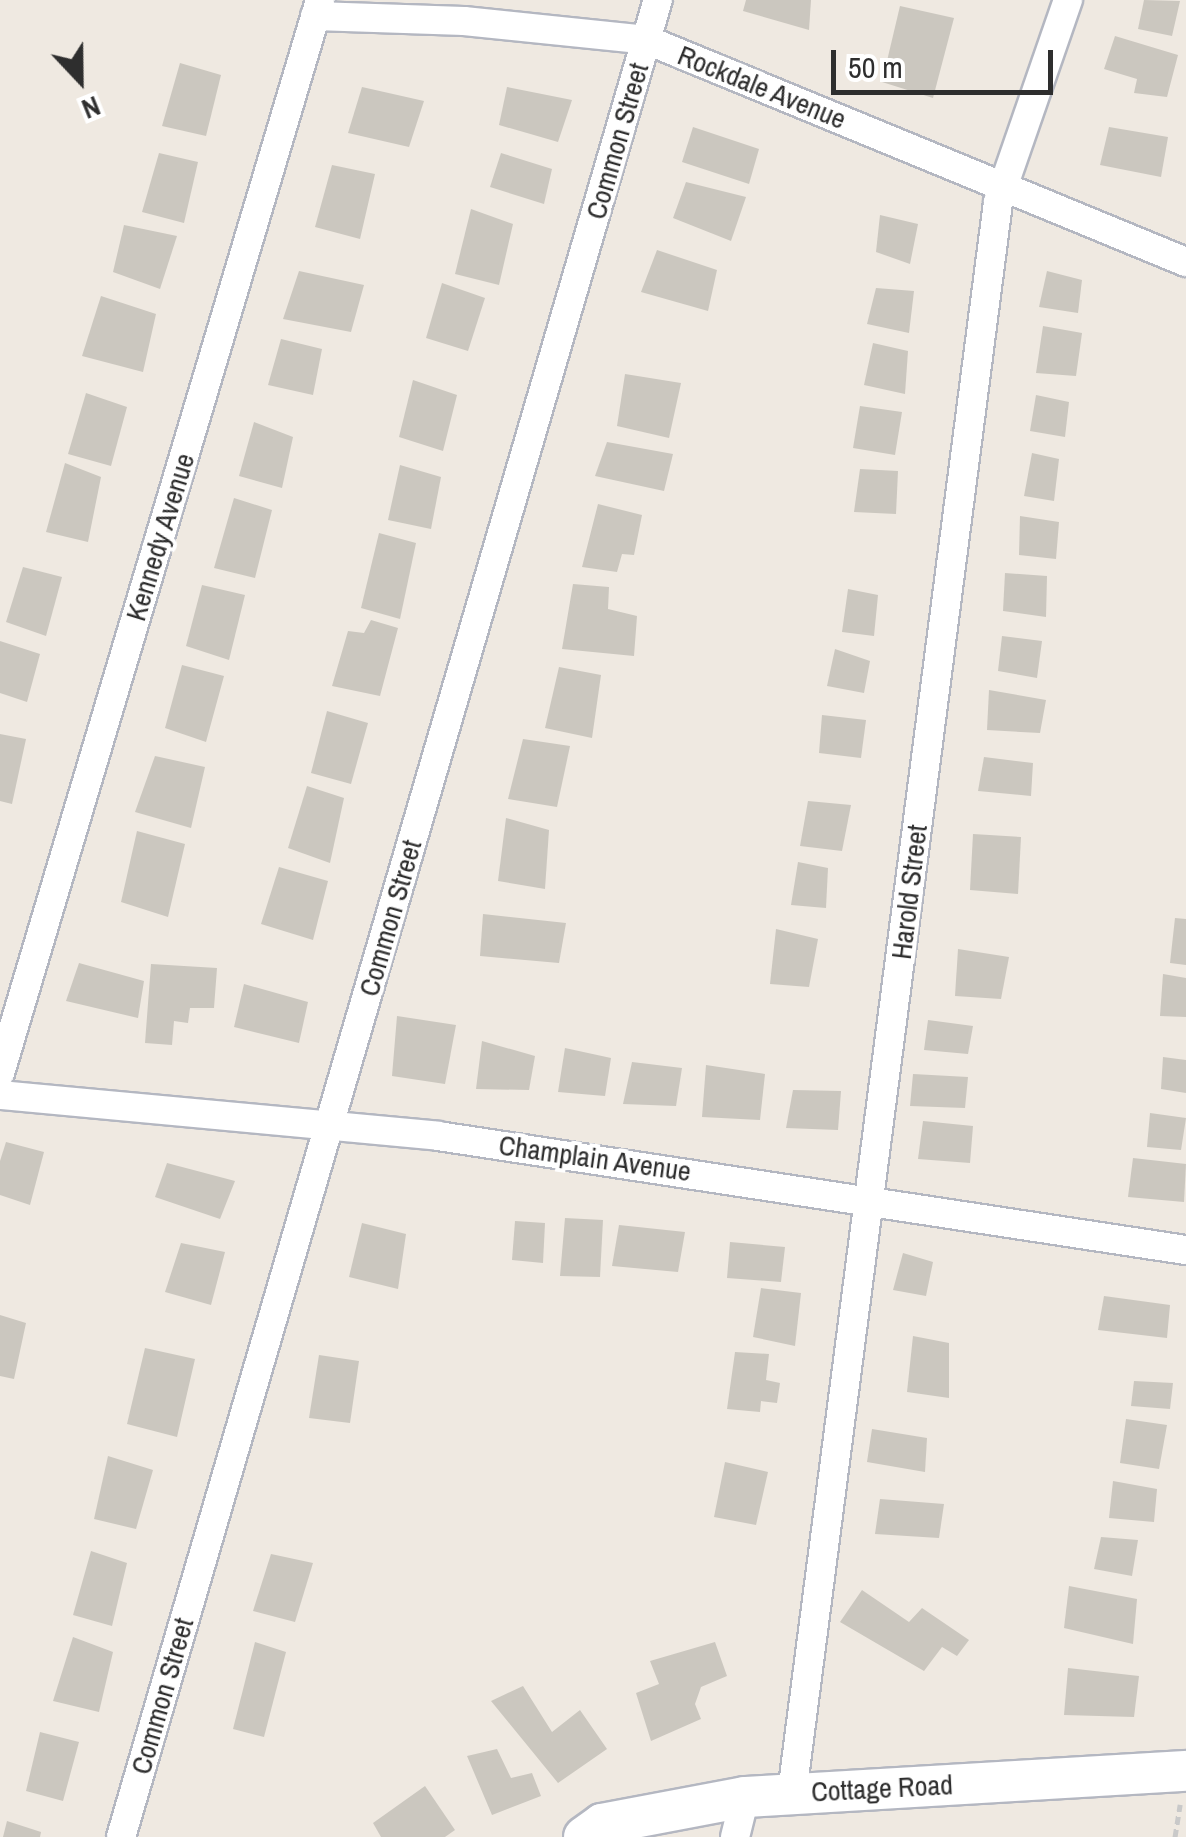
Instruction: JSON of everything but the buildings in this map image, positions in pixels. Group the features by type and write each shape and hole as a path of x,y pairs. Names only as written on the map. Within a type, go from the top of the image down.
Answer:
{"main road":[{"name":"Cottage Road","path":"584,1837 602,1824 746,1797 1185,1771"}],"street":[{"name":"Common Street","path":"122,1837 658,0"},
{"name":"Harold Street","path":"792,1793 1002,186 1068,0"},
{"name":"Rockdale Avenue","path":"317,8 647,40 1186,262"},
{"name":"Kennedy Avenue","path":"0,1073 317,8"},
{"name":"Champlain Avenue","path":"0,1096 329,1125 535,1149 1186,1250"},
{"path":"1185,1771 1186,1762"},
{"path":"735,1837 746,1797"}]}
